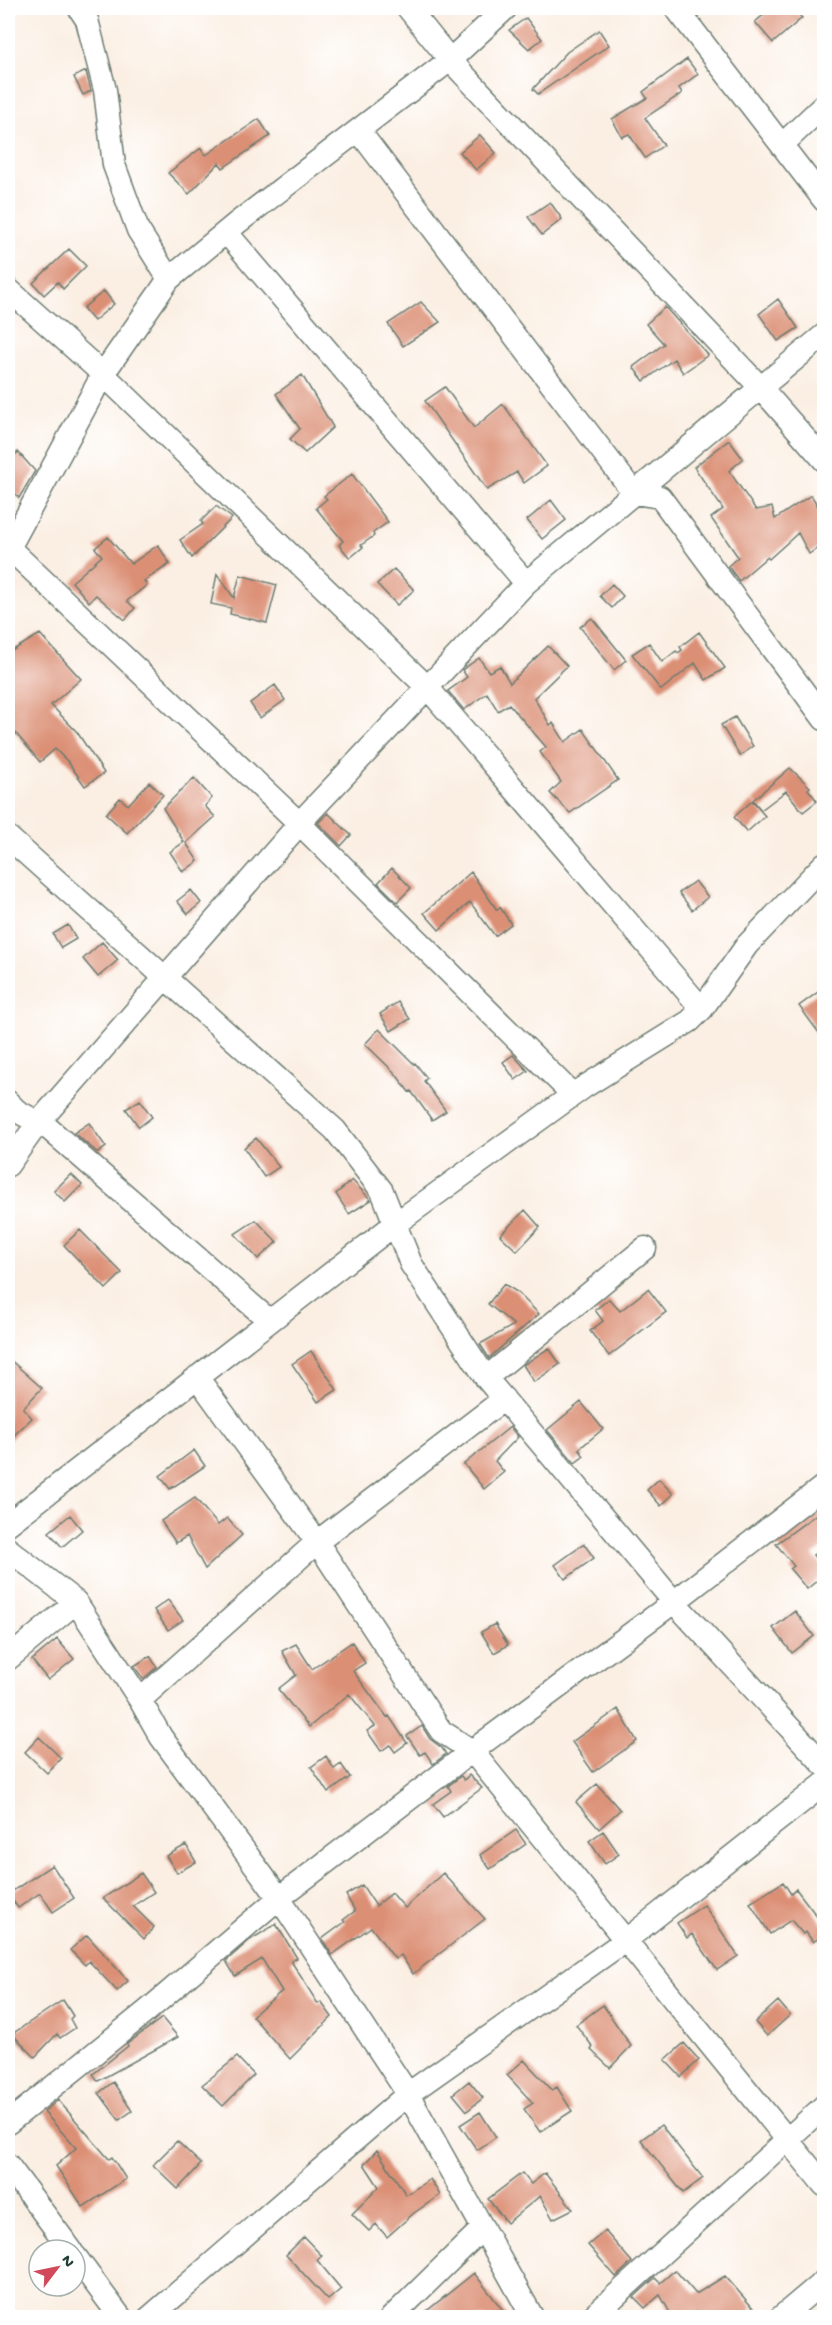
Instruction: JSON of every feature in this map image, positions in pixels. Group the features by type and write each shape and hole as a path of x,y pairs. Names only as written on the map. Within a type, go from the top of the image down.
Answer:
{"street":[{"path":"79,8 87,20 105,90 114,165 138,230 169,279"},
{"path":"408,8 450,60 761,388 825,460"},
{"path":"506,8 450,60 226,232 169,279 103,374 8,549 299,824 573,1095"},
{"path":"676,8 825,200"},
{"path":"782,145 825,105"},
{"path":"359,131 634,493 660,497 825,719"},
{"path":"226,232 526,583"},
{"path":"8,289 103,374 427,687 702,1009"},
{"path":"8,1165 38,1123 299,824 526,583 825,335"},
{"path":"8,837 335,1130 382,1191 411,1264 486,1378 674,1602 825,1765"},
{"path":"8,1524 395,1224 573,1095 690,1021 702,1009 747,945 825,864"},
{"path":"8,1102 18,1111 48,1128 270,1321"},
{"path":"486,1378 645,1248"},
{"path":"197,1377 317,1542 441,1731 472,1751 825,2186"},
{"path":"140,1700 317,1542 504,1399"},
{"path":"8,2123 147,2011 279,1898 825,1486"},
{"path":"8,1550 76,1602 140,1700 161,1737 279,1898 408,2094 533,2318"},
{"path":"8,1659 76,1602"},
{"path":"149,2318 408,2094 626,1940 825,1784"},
{"path":"591,2318 825,2106"},
{"path":"8,2165 61,2238"},
{"path":"391,2318 483,2228"},
{"path":"87,2272 121,2318"},
{"path":"780,2318 825,2281"}],"building":[{"path":"772,8 792,8 802,18 773,43 755,22"},
{"path":"526,18 542,39 529,49 509,30"},
{"path":"599,30 609,45 538,94 533,89 567,52"},
{"path":"687,59 698,74 679,88 682,93 645,118 664,145 645,158 629,134 622,137 612,119 647,98 643,92"},
{"path":"86,71 91,91 83,95 74,77"},
{"path":"259,119 270,136 223,168 219,163 189,194 168,173 201,148 206,155"},
{"path":"480,135 496,153 476,170 460,152"},
{"path":"550,202 562,219 542,235 528,217"},
{"path":"69,249 86,266 63,289 58,282 44,295 33,283"},
{"path":"104,291 114,304 94,321 83,308"},
{"path":"778,299 798,328 778,341 759,314"},
{"path":"421,302 440,322 403,346 388,324"},
{"path":"665,307 708,355 683,373 674,359 644,381 633,367 664,344 646,324"},
{"path":"302,375 333,427 305,453 290,439 300,429 276,394"},
{"path":"445,387 474,428 503,404 547,466 524,483 517,472 487,490 425,401"},
{"path":"729,440 743,459 729,471 756,510 772,507 775,519 811,495 825,517 825,543 809,554 798,533 769,559 767,557 739,581 728,566 738,557 711,518 723,509 694,467"},
{"path":"18,452 35,471 19,498 8,486 8,461"},
{"path":"352,474 388,522 373,533 374,536 361,545 363,547 350,558 339,545 343,541 316,508 327,499 324,496"},
{"path":"551,500 566,520 542,539 527,520"},
{"path":"216,506 232,518 192,558 180,540 203,524 201,521"},
{"path":"108,537 131,564 158,545 170,564 144,581 147,585 127,601 135,608 125,620 96,595 89,602 72,582 102,556 95,548"},
{"path":"394,569 414,590 397,605 377,584"},
{"path":"217,574 234,598 240,575 277,585 267,623 230,614 231,608 211,604"},
{"path":"612,584 623,596 612,608 600,596"},
{"path":"592,618 626,660 614,670 580,627"},
{"path":"699,632 725,668 706,680 695,663 661,690 632,654 649,643 662,662 676,651 678,653 682,650 680,647"},
{"path":"40,634 81,679 51,705 77,732 104,773 85,786 68,762 55,749 40,762 8,724 8,653"},
{"path":"548,646 567,666 534,698 550,725 553,723 565,742 583,729 618,780 570,813 550,793 561,782 540,752 546,747 509,704 498,711 487,693 464,710 448,691 467,677 462,670 479,658 489,672 500,666 510,683"},
{"path":"275,685 285,700 260,718 250,703"},
{"path":"735,717 753,746 740,756 721,725"},
{"path":"790,768 810,787 808,789 817,801 803,812 786,791 761,810 753,800"},
{"path":"194,778 212,798 205,806 215,817 186,843 198,861 183,872 170,852 184,842 163,808"},
{"path":"149,782 163,795 127,833 106,814 120,798 128,805"},
{"path":"752,801 765,816 747,832 734,817"},
{"path":"328,813 351,835 341,846 318,823"},
{"path":"392,868 411,888 397,902 378,883"},
{"path":"471,872 497,910 500,907 511,924 495,936 470,902 439,930 424,913"},
{"path":"695,881 708,897 692,910 679,893"},
{"path":"191,890 201,903 188,914 177,901"},
{"path":"68,925 76,939 61,948 53,934"},
{"path":"102,942 118,960 98,977 83,959"},
{"path":"825,987 825,1041 799,1006"},
{"path":"398,1002 410,1019 391,1031 380,1014"},
{"path":"379,1029 415,1063 427,1078 424,1081 446,1111 432,1120 411,1091 409,1092 395,1073 365,1044"},
{"path":"513,1055 528,1071 515,1080 503,1062"},
{"path":"140,1100 152,1117 139,1127 126,1109"},
{"path":"89,1123 106,1147 98,1153 74,1133"},
{"path":"256,1138 279,1167 264,1177 244,1148"},
{"path":"71,1174 82,1185 65,1202 54,1191"},
{"path":"352,1180 371,1200 349,1214 336,1194"},
{"path":"525,1210 540,1227 517,1251 500,1235"},
{"path":"256,1220 277,1242 258,1259 235,1234"},
{"path":"80,1230 122,1273 106,1289 64,1245"},
{"path":"504,1284 517,1292 539,1314 489,1358 480,1344 514,1325 488,1304"},
{"path":"648,1289 666,1312 609,1356 590,1331 603,1321 595,1310 609,1299 620,1311"},
{"path":"549,1348 560,1364 534,1382 523,1365"},
{"path":"311,1351 337,1390 318,1402 292,1364"},
{"path":"8,1358 42,1388 23,1408 32,1418 8,1441"},
{"path":"581,1402 603,1429 579,1449 584,1456 575,1463 547,1430"},
{"path":"510,1427 518,1437 495,1461 504,1472 484,1489 464,1464"},
{"path":"194,1450 205,1466 170,1489 160,1476"},
{"path":"659,1479 673,1494 661,1506 647,1490"},
{"path":"195,1498 218,1525 227,1518 242,1535 205,1569 187,1536 176,1543 161,1521"},
{"path":"825,1508 825,1547 813,1555 825,1570 825,1574 807,1589 790,1569 794,1566 776,1544"},
{"path":"70,1515 82,1530 62,1547 49,1532"},
{"path":"584,1544 594,1558 565,1579 555,1565"},
{"path":"168,1600 183,1620 168,1630 154,1610"},
{"path":"795,1611 814,1636 792,1653 773,1628"},
{"path":"495,1624 508,1645 494,1653 481,1632"},
{"path":"57,1639 74,1659 48,1680 32,1660"},
{"path":"352,1642 365,1663 353,1671 387,1717 389,1716 407,1743 395,1752 390,1745 381,1751 367,1731 375,1726 349,1694 309,1727 278,1689 296,1675 282,1651 296,1644 312,1669"},
{"path":"150,1656 157,1667 143,1679 134,1666"},
{"path":"618,1709 637,1741 593,1772 572,1742"},
{"path":"422,1726 430,1739 446,1754 433,1764 425,1752 420,1755 407,1736"},
{"path":"39,1737 61,1758 47,1773 25,1752"},
{"path":"326,1756 334,1769 341,1764 350,1777 328,1793 311,1767"},
{"path":"469,1775 482,1788 443,1817 433,1804 451,1791 448,1786 461,1776 464,1780"},
{"path":"597,1784 620,1810 599,1829 576,1802"},
{"path":"516,1830 526,1844 490,1869 480,1855"},
{"path":"603,1831 619,1854 605,1864 589,1841"},
{"path":"186,1845 196,1862 177,1873 166,1856"},
{"path":"52,1865 74,1898 53,1912 40,1893 18,1908 8,1894"},
{"path":"141,1873 154,1892 133,1906 154,1927 144,1939 103,1898"},
{"path":"443,1873 485,1919 413,1974 401,1955 395,1959 371,1927 332,1955 322,1939 345,1922 343,1920 355,1911 346,1895 362,1885 376,1906 392,1893 405,1908"},
{"path":"783,1882 791,1894 796,1889 825,1927 825,1934 813,1942 806,1932 803,1934 791,1920 770,1934 750,1903"},
{"path":"704,1905 738,1956 717,1970 692,1934 687,1938 677,1923"},
{"path":"276,1924 297,1958 291,1961 318,2004 321,2002 332,2017 290,2059 252,2016 282,1991 262,1959 235,1976 226,1961 250,1940"},
{"path":"87,1935 128,1981 117,1991 89,1961 85,1965 70,1950"},
{"path":"63,2000 73,2016 70,2019 75,2028 60,2038 57,2034 35,2057 12,2034"},
{"path":"778,2001 790,2015 767,2036 755,2022"},
{"path":"603,2005 631,2046 610,2068 591,2050 593,2047 576,2025"},
{"path":"162,2018 178,2037 98,2081 93,2074 128,2046 127,2044"},
{"path":"684,2043 699,2060 681,2077 665,2060"},
{"path":"237,2057 254,2075 223,2106 202,2085"},
{"path":"524,2060 552,2090 557,2087 572,2111 540,2132 524,2109 533,2103 507,2075"},
{"path":"469,2081 483,2098 467,2111 453,2094"},
{"path":"113,2082 132,2111 119,2120 99,2093"},
{"path":"58,2100 109,2159 112,2157 126,2179 83,2207 56,2166 76,2148 44,2112"},
{"path":"480,2112 496,2137 477,2150 460,2125"},
{"path":"661,2125 703,2178 683,2193 641,2140"},
{"path":"177,2141 201,2164 178,2189 153,2165"},
{"path":"377,2150 406,2195 430,2179 440,2195 414,2213 387,2237 376,2224 369,2231 352,2214 379,2187 364,2164"},
{"path":"522,2173 531,2184 545,2173 573,2209 553,2219 540,2196 507,2223 488,2199"},
{"path":"605,2231 632,2262 616,2277 588,2245"},
{"path":"304,2237 322,2256 317,2260 341,2289 328,2300 286,2255"},
{"path":"675,2270 696,2294 725,2276 753,2308 742,2318 700,2318 697,2312 686,2318 673,2318 660,2295 645,2308 634,2297 655,2278 660,2283"},
{"path":"474,2273 509,2318 418,2318"}]}
